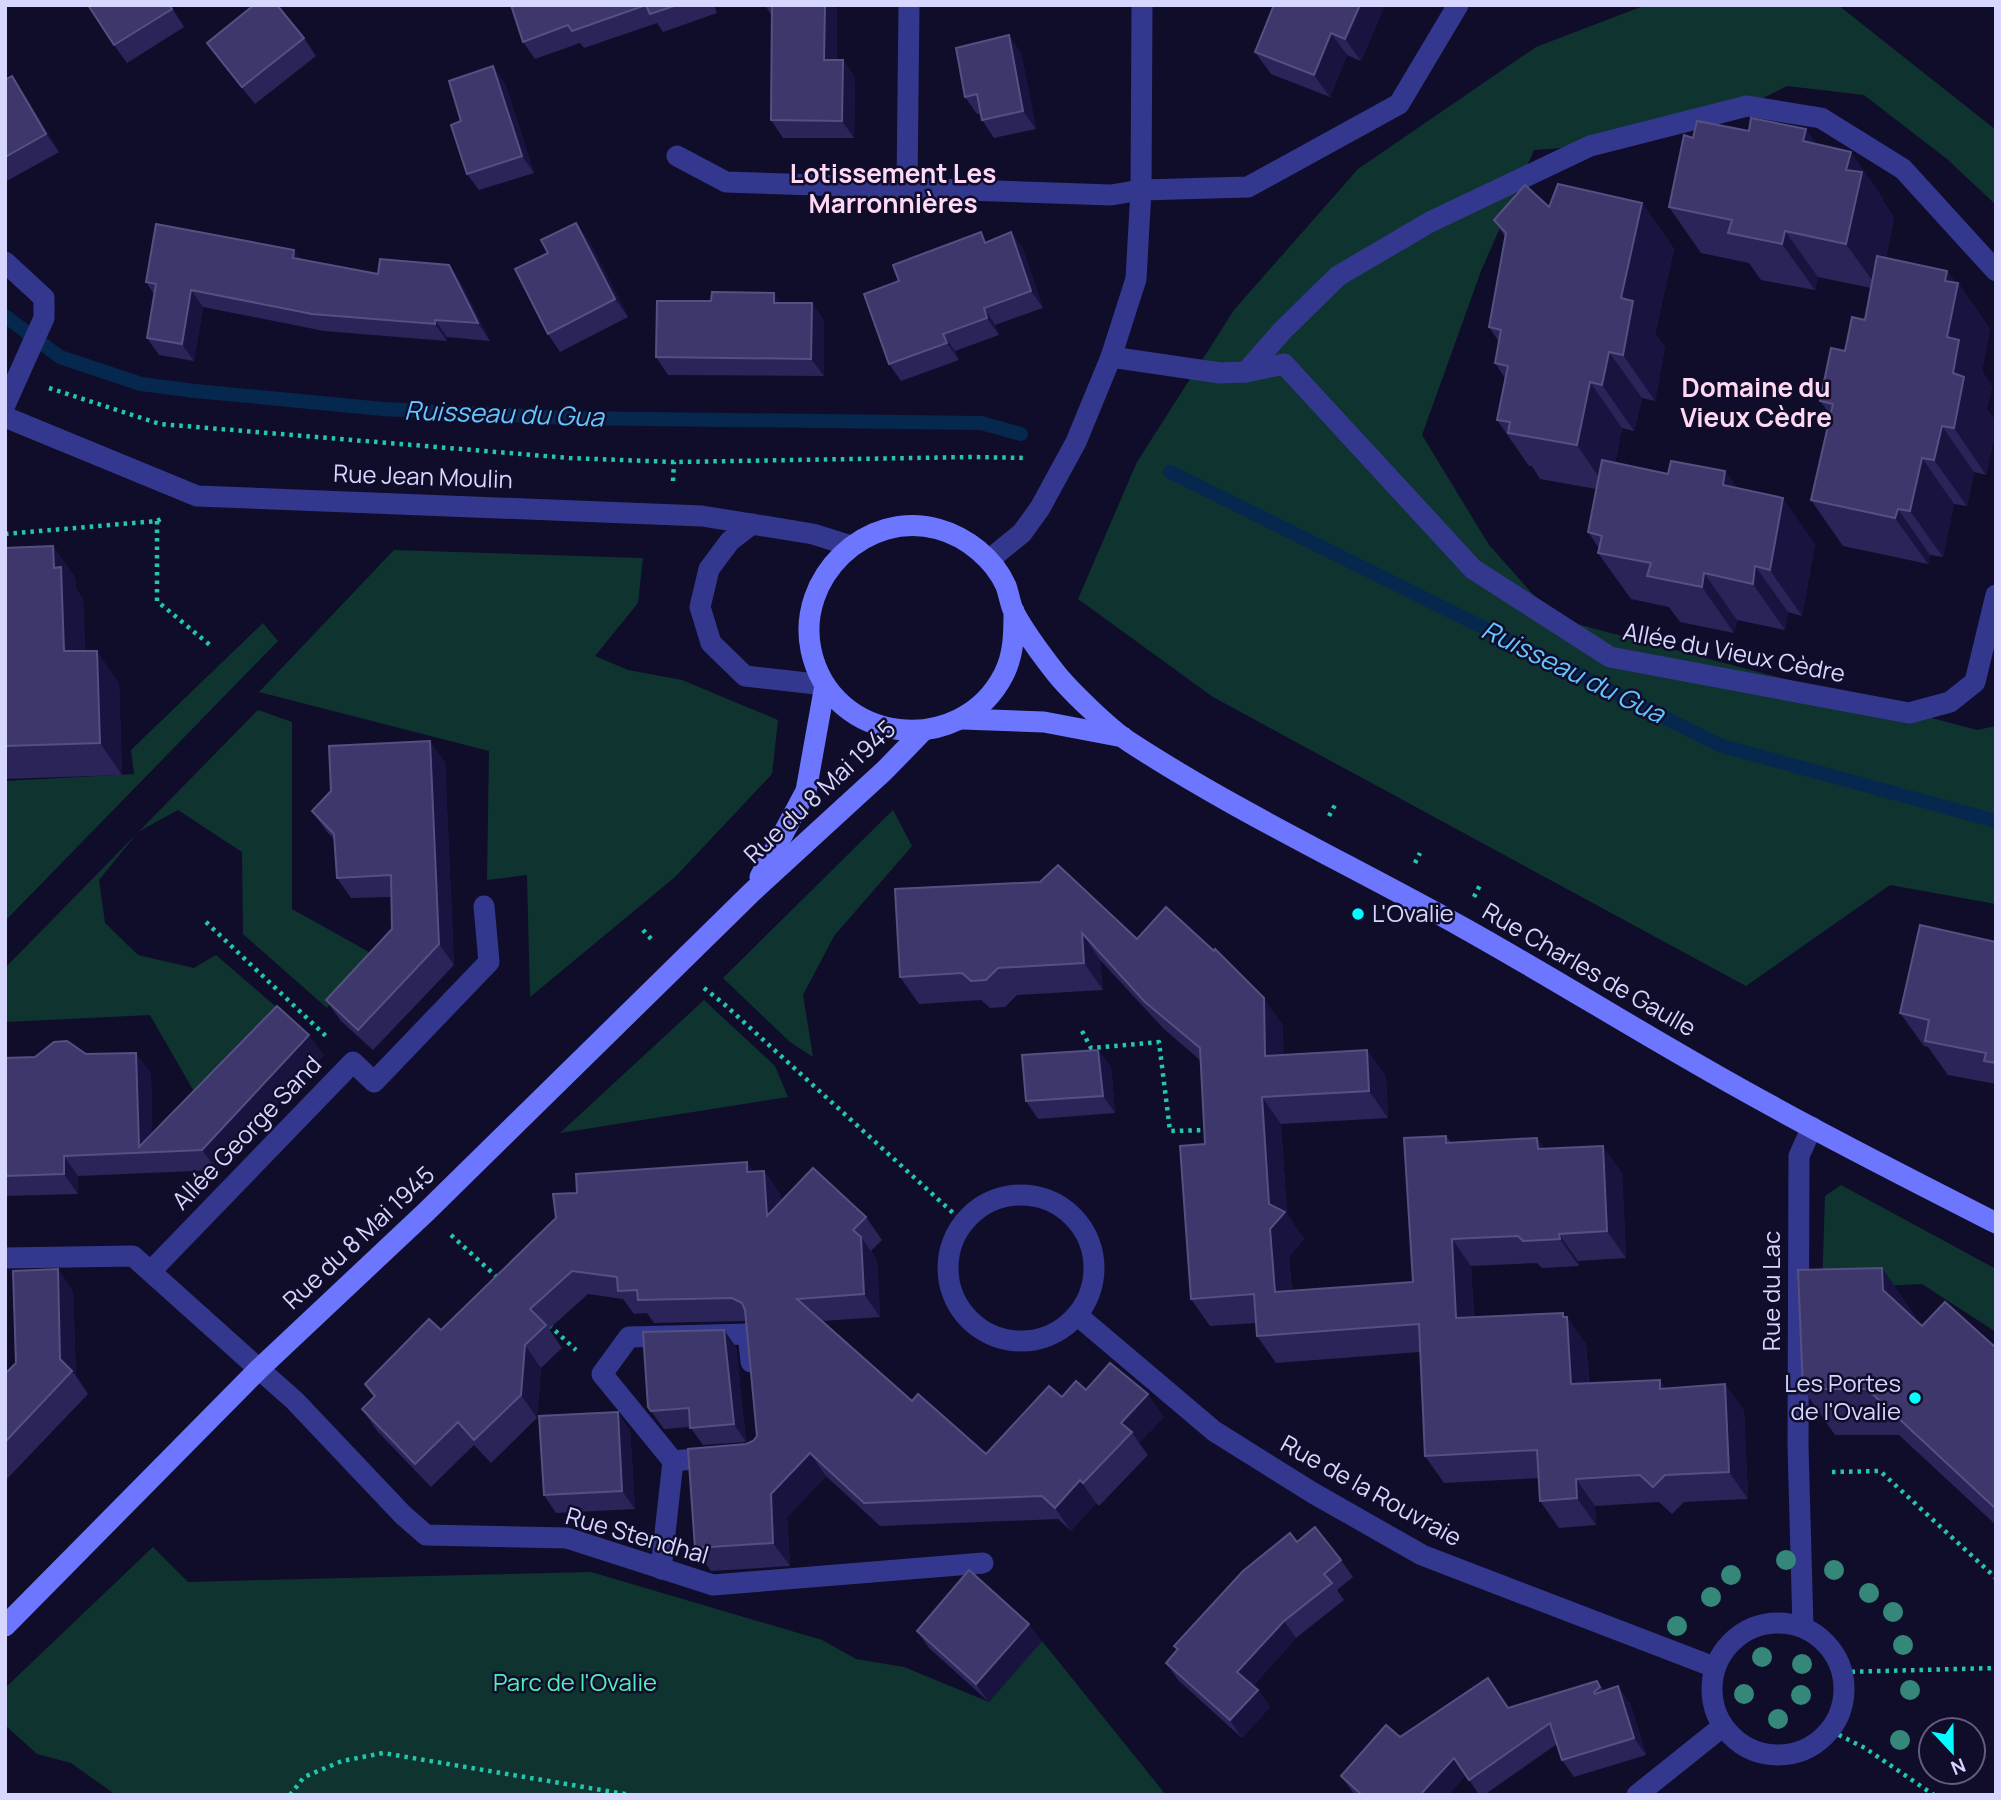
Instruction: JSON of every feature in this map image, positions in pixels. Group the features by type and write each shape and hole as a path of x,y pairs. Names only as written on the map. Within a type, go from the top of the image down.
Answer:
{"street":[{"path":"907,187 909,5"},
{"path":"989,560 1022,533 1040,508 1076,442 1111,357 1136,279 1141,190 1142,5"},
{"path":"677,156 726,182 1111,195 1141,190 1248,187 1399,104 1458,5"},
{"path":"1247,372 1282,331 1338,276 1430,222 1590,146 1747,106 1821,118 1903,169 1996,271"},
{"path":"5,262 44,298 44,318 5,405"},
{"name":"Allée du Vieux Cèdre","path":"1111,357 1220,373 1247,372 1284,365 1473,569 1610,656 1909,713 1950,702 1975,682 1996,595"},
{"name":"Rue Jean Moulin","path":"5,417 197,496 702,516 813,534 851,546"},
{"path":"752,524 730,541 709,569 700,607 711,643 745,676 825,685"},
{"path":"907,526 937,529 966,541 989,560 1005,583 1014,611 1014,643 1005,673 987,699 962,719 944,727 923,731 895,730 867,722 844,706 825,685 811,653 808,627 811,609 822,577 835,560 851,546 878,532 907,526"},
{"name":"Rue Charles de Gaulle","path":"1014,611 1058,676 1123,737 1199,784 1460,926 1764,1102 1996,1223"},
{"name":"Rue du 8 Mai 1945","path":"752,892 806,791 825,685"},
{"name":"Rue Charles de Gaulle","path":"962,719 1044,722 1123,737"},
{"name":"Rue du 8 Mai 1945","path":"5,1626 259,1369 426,1212 752,892 884,771 923,731"},
{"name":"Allée George Sand","path":"151,1271 353,1062 374,1082 489,962 484,906"},
{"name":"Rue du Lac","path":"1803,1627 1799,1473 1799,1156 1812,1127"},
{"path":"1015,1194 1040,1196 1062,1207 1080,1224 1091,1246 1095,1270 1089,1294 1077,1315 1057,1332 1033,1340 1008,1340 984,1332 964,1316 952,1294 947,1269 951,1244 963,1222 978,1208 996,1198 1015,1194"},
{"name":"Rue Stendhal","path":"5,1258 133,1256 295,1401 403,1515 426,1535 567,1538 713,1585 983,1563"},
{"name":"Rue de la Rouvraie","path":"1077,1315 1214,1431 1313,1493 1422,1555 1714,1667"},
{"path":"661,1569 673,1461 602,1374 629,1337 748,1334 754,1387"},
{"path":"673,1461 736,1456"},
{"path":"1767,1623 1803,1627 1829,1645 1843,1672 1844,1703 1831,1731 1797,1754 1755,1752 1722,1727 1711,1698 1714,1667 1735,1637 1767,1623"},
{"path":"1637,1795 1722,1727"}],"path":[{"path":"17,378 160,424 569,458 674,462 1028,458"},
{"path":"673,482 674,462"},
{"path":"5,534 159,520 157,601 211,646"},
{"path":"206,922 353,1062"},
{"path":"702,987 963,1222"},
{"path":"1082,1031 1091,1048 1160,1042 1170,1131 1215,1130"},
{"path":"426,1212 500,1280"},
{"path":"541,1317 602,1374"},
{"path":"1799,1473 1880,1471 1996,1578"},
{"path":"1843,1672 1996,1668"},
{"path":"1831,1731 1865,1748 1934,1795"},
{"path":"290,1795 304,1777 342,1761 383,1753 631,1795"}],"green space":[{"path":"1646,5 1838,5 1996,130 1996,205 1947,159 1864,95 1787,86 1747,106 1590,146 1534,150 1481,271 1422,435 1489,545 1554,618 1977,730 1996,726 1996,904 1890,885 1746,986 1213,697 1078,599 1137,462 1234,310 1358,169 1536,47"},
{"path":"394,550 643,558 638,603 595,656 628,670 682,680 778,720 772,774 675,877 530,997 527,875 487,880 489,751 259,692"},
{"path":"263,623 278,641 5,921 5,781 134,774 131,750"},
{"path":"258,710 292,722 292,909 369,952 327,1008 243,934 242,852 178,810 139,832"},
{"path":"893,810 912,846 834,936 803,995 813,1057 790,1042 723,978"},
{"path":"136,834 99,880 105,923 138,955 194,968 216,955 282,1012 196,1095 150,1015 5,1022 5,968"},
{"path":"704,1000 775,1066 788,1097 560,1133"},
{"path":"1841,1185 1996,1269 1996,1332 1922,1284 1822,1289 1825,1196"},
{"name":"Parc de l'Ovalie","path":"153,1547 188,1582 591,1572 822,1640 856,1659 904,1667 989,1702 1042,1641 1166,1795 116,1795 71,1763 37,1754 5,1725 5,1688"}],"building":[{"path":"88,5 169,5 172,9 114,45"},
{"path":"254,5 277,5 304,38 242,87 207,43"},
{"path":"511,5 646,5 572,31 568,25 523,42"},
{"path":"646,5 677,5 650,14"},
{"path":"772,5 825,5 824,60 843,60 842,121 771,120"},
{"path":"1274,5 1360,5 1345,39 1331,33 1314,75 1255,52"},
{"path":"1009,35 1023,111 982,120 977,94 965,97 956,48"},
{"path":"493,66 522,156 467,174 451,125 461,121 449,81"},
{"path":"12,76 46,134 5,157 5,80"},
{"path":"1751,118 1806,129 1803,141 1851,152 1846,170 1862,172 1846,244 1785,231 1782,244 1728,233 1732,220 1669,207 1684,135 1693,138 1697,121 1749,131"},
{"path":"1558,184 1642,203 1621,298 1633,301 1623,355 1609,352 1602,385 1590,382 1577,445 1508,433 1510,422 1497,420 1508,366 1495,363 1501,330 1489,327 1506,233 1494,220 1525,185 1549,207"},
{"path":"576,223 615,299 548,334 515,269 548,253 541,240"},
{"path":"156,224 294,250 293,258 378,274 380,259 449,265 478,323 435,320 435,324 312,314 191,290 182,344 147,338 156,284 146,282"},
{"path":"981,232 985,243 1011,232 1031,291 984,308 987,318 943,334 947,343 889,364 864,294 899,281 893,265"},
{"path":"1877,256 1947,271 1945,281 1958,283 1947,337 1959,340 1953,373 1964,377 1954,428 1942,426 1934,460 1922,458 1910,511 1898,509 1895,518 1811,500 1833,404 1820,401 1831,348 1845,351 1852,317 1865,320"},
{"path":"712,292 774,293 774,303 812,303 811,359 656,357 657,301 711,301"},
{"path":"1602,460 1668,474 1671,461 1725,471 1723,485 1783,498 1770,570 1755,566 1753,584 1704,573 1702,587 1647,576 1651,563 1598,553 1602,536 1588,532"},
{"path":"53,546 54,568 61,567 64,651 97,651 100,743 5,746 5,548"},
{"path":"430,741 439,944 358,1030 326,1000 392,929 391,875 337,878 334,834 312,811 331,791 329,746"},
{"path":"1058,865 1137,939 1166,907 1214,951 1215,949 1264,998 1265,1056 1367,1050 1369,1091 1262,1097 1269,1204 1285,1212 1270,1229 1275,1292 1413,1282 1404,1138 1446,1136 1446,1143 1537,1138 1538,1149 1603,1146 1607,1231 1559,1234 1560,1239 1523,1241 1518,1236 1452,1239 1456,1318 1563,1313 1563,1317 1567,1317 1571,1384 1660,1380 1660,1389 1725,1384 1729,1472 1665,1475 1653,1487 1640,1475 1576,1479 1577,1498 1540,1501 1537,1450 1425,1456 1419,1324 1257,1336 1254,1294 1191,1299 1180,1146 1205,1144 1200,1048 1145,1002 1082,933 1084,963 998,968 986,980 971,981 962,973 900,977 895,889 1040,882"},
{"path":"1920,925 1996,942 1996,1063 1984,1061 1986,1053 1925,1041 1929,1020 1900,1013"},
{"path":"277,1006 309,1035 202,1150 64,1156 64,1174 5,1176 5,1058 35,1057 54,1042 67,1041 86,1054 136,1053 139,1147"},
{"path":"1098,1050 1103,1096 1026,1101 1022,1055"},
{"path":"747,1162 747,1172 764,1171 767,1216 813,1168 866,1217 853,1230 861,1237 864,1294 797,1299 912,1401 918,1394 986,1454 1049,1386 1062,1397 1076,1381 1086,1390 1110,1363 1148,1394 1121,1423 1132,1432 1083,1483 1080,1480 1055,1508 1042,1496 864,1503 810,1453 771,1494 773,1543 695,1548 688,1449 746,1444 757,1436 745,1310 742,1303 732,1298 638,1300 637,1290 618,1291 617,1277 572,1271 530,1309 546,1325 525,1345 521,1395 474,1440 458,1422 415,1464 362,1409 375,1396 365,1384 429,1319 441,1330 556,1218 553,1194 577,1193 576,1174"},
{"name":"Les Portes de l'Ovalie","path":"1882,1268 1883,1290 1922,1326 1945,1302 1996,1348 1996,1509 1867,1389 1803,1389 1798,1270"},
{"path":"58,1269 60,1359 72,1371 5,1442 5,1374 16,1363 13,1271"},
{"path":"724,1330 734,1424 690,1428 689,1408 651,1411 648,1407 643,1332"},
{"path":"618,1412 622,1491 544,1495 539,1416"},
{"path":"1315,1527 1341,1560 1324,1574 1332,1583 1284,1621 1237,1672 1258,1690 1230,1720 1166,1663 1178,1649 1174,1646 1243,1571 1290,1533 1297,1542"},
{"path":"969,1570 1029,1624 976,1684 917,1631"},
{"path":"1488,1678 1508,1708 1597,1681 1600,1687 1595,1694 1618,1686 1634,1738 1562,1760 1550,1723 1469,1780 1454,1758 1420,1795 1362,1795 1341,1776 1386,1725 1400,1737"}],"waterway":[{"name":"Ruisseau du Gua","path":"5,316 60,357 141,384 195,391 383,409 567,418 981,423 1021,434"},
{"name":"Ruisseau du Gua","path":"1170,472 1722,746 1996,821"}],"place":[{"name":"L'Ovalie","path":"1358,914"},
{"name":"Les Portes de l'Ovalie","path":"1915,1398"}],"district":[{"name":"Lotissement Les Marronnières","path":"893,189"},
{"name":"Domaine du Vieux Cèdre","path":"1756,403"}]}
